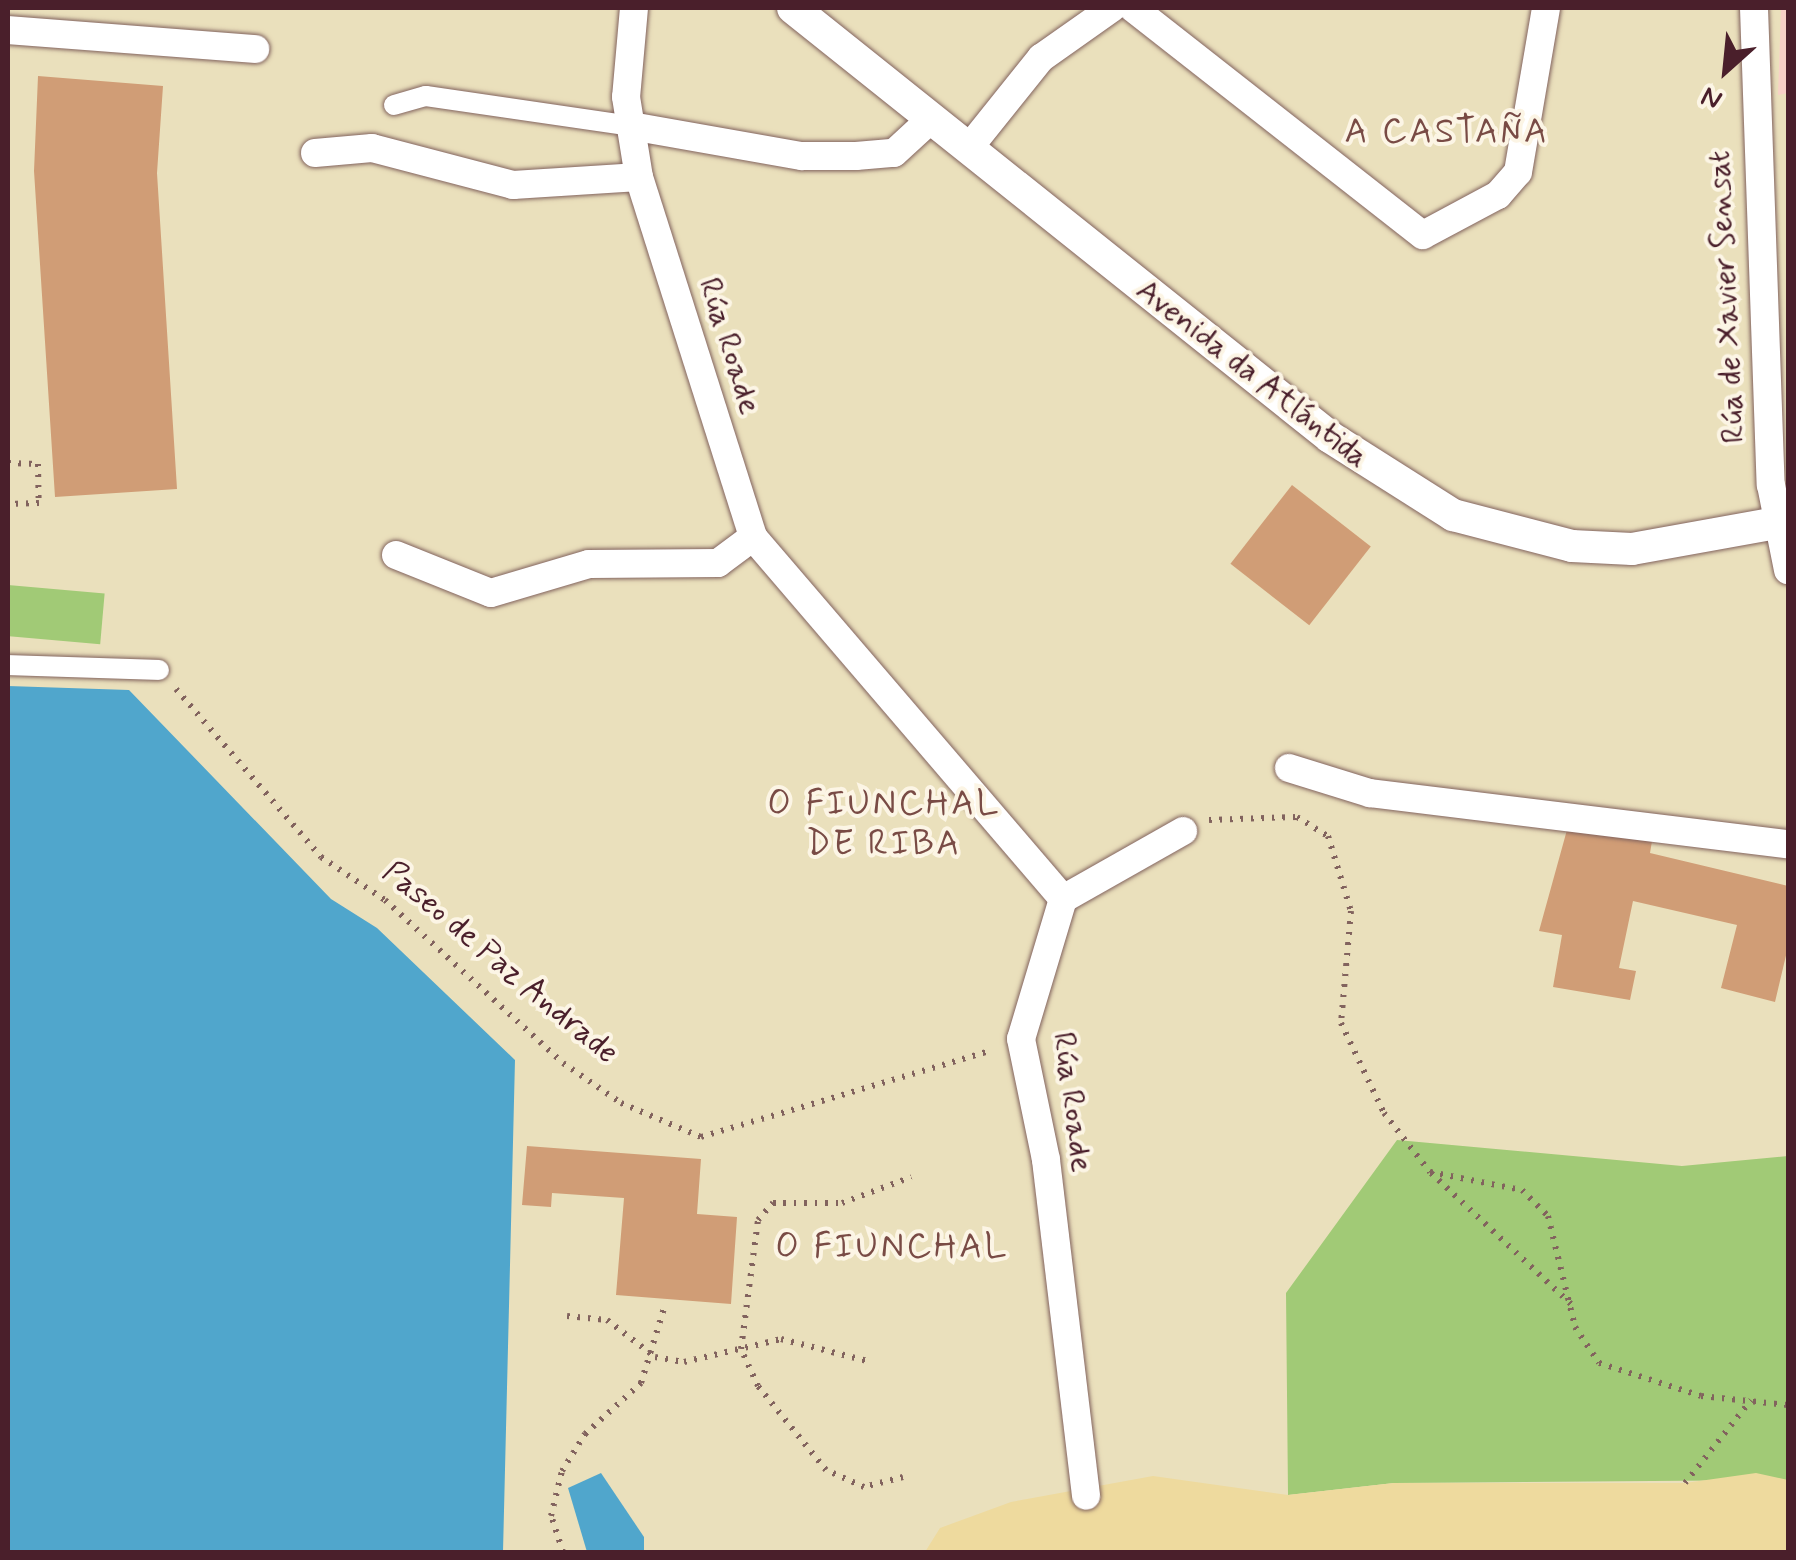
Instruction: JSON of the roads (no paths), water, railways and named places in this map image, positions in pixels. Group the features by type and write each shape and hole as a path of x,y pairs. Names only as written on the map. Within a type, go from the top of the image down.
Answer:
{"street":[{"name":"Rúa Roade","path":"634,8 626,59 639,176 753,537 1063,899 1021,1039 1046,1160 1086,1496"},
{"name":"Avenida da Atlántida","path":"793,8 1330,438 1453,515 1556,543 1632,548 1784,522"},
{"path":"968,149 1041,58 1112,8"},
{"path":"1133,8 1423,235 1498,195 1518,172 1546,8"},
{"name":"Rúa de Xavier Sensat","path":"1754,8 1756,211 1788,570"},
{"path":"8,30 255,49"},
{"path":"394,105 426,96 802,156 894,152 931,119"},
{"path":"315,153 372,148 512,185 639,176"},
{"path":"396,555 491,592 532,588 590,564 718,563 753,537"},
{"path":"8,665 159,670"},
{"path":"1289,768 1370,793 1788,844"},
{"path":"1063,899 1183,832"}],"water":[{"path":"8,686 129,690 331,899 377,928 515,1060 503,1552 8,1552"},
{"path":"601,1473 644,1537 644,1552 587,1552 568,1488"}],"district":[{"name":"A CASTAÑA","path":"1447,132"},
{"name":"O FIUNCHAL DE RIBA","path":"884,824"},
{"name":"O FIUNCHAL","path":"892,1247"}]}
